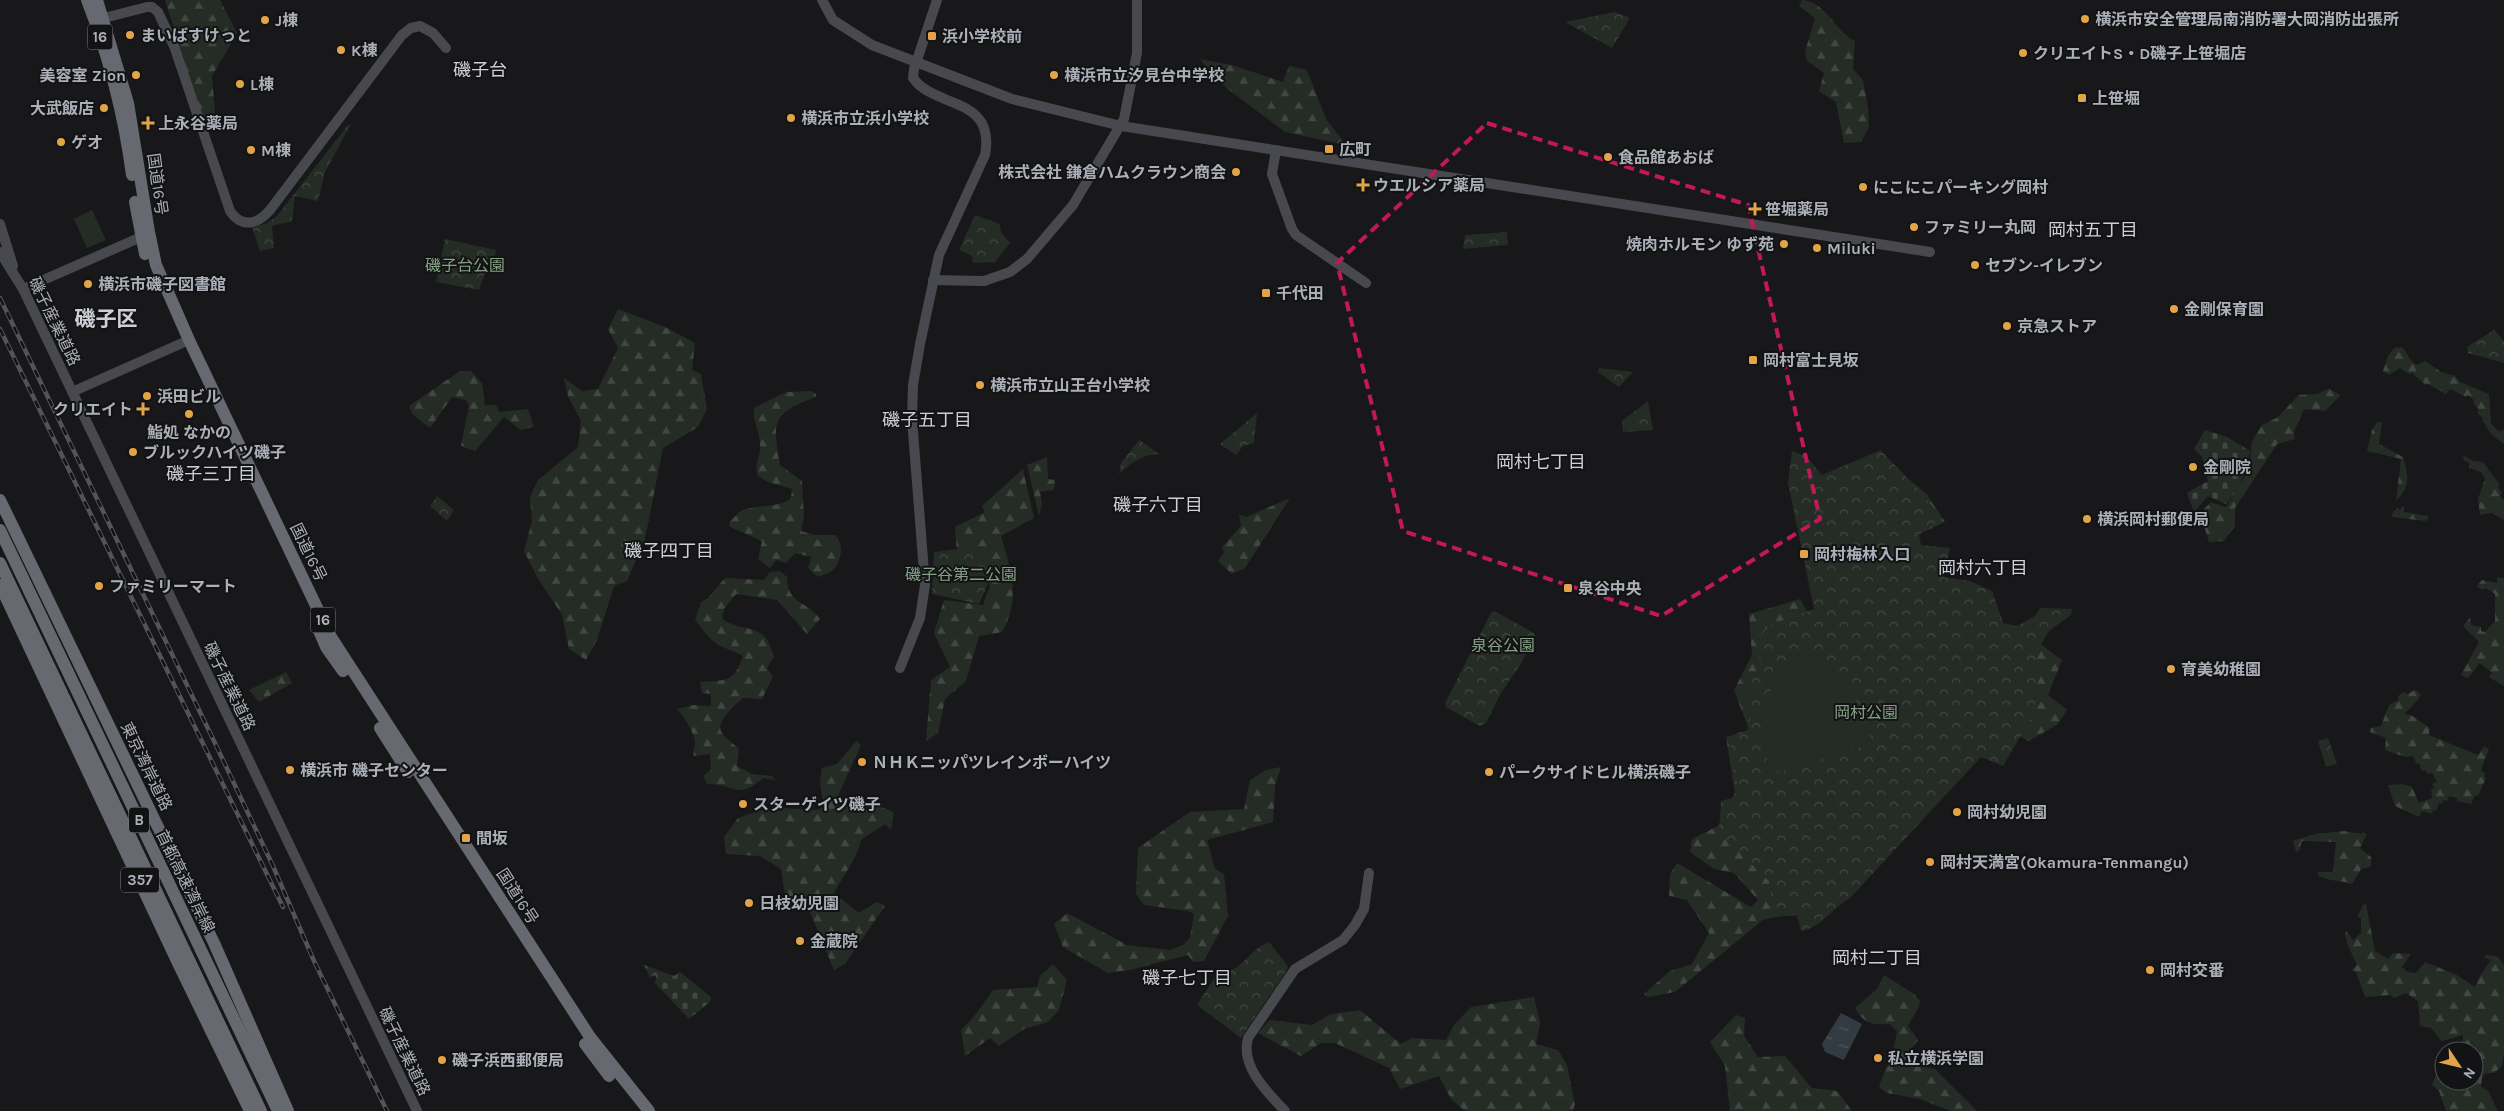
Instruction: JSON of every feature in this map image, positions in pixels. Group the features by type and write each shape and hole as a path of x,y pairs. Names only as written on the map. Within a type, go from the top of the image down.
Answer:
{"highway":[{"name":"国道16号","path":"88,0 100,19 128,102 152,251 162,279 186,342 326,647 597,1062 638,1111"},
{"name":"国道16号","path":"97,0 127,138 140,237 150,271 334,643 590,1037 649,1111"},
{"name":"357","path":"0,521 2,504"},
{"name":"東京湾岸道路","path":"2,504 214,943 285,1109"},
{"name":"首都高速湾岸線","path":"0,530 285,1109"},
{"path":"0,568 4,562 10,559 21,560 32,566"},
{"name":"首都高速湾岸線","path":"0,563 261,1111"},
{"name":"357","path":"0,585 177,961 250,1111"}],"street":[{"path":"822,0 833,20 872,45 1012,99 1121,126 1930,252"},
{"path":"900,668 920,618 926,585 912,418 914,377 939,255 985,155 986,135 980,120 974,114 917,83 913,72 937,0"},
{"path":"933,280 984,281 996,278 1018,267 1036,250 1073,205 1121,126 1137,53 1137,0"},
{"path":"100,19 147,7 152,7 158,12 174,46 230,211 237,220 248,224 263,218 270,210 402,35 410,28 420,26 433,33 446,48"},
{"path":"1276,150 1272,174 1292,229 1296,234 1366,283"},
{"name":"磯子産業道路","path":"0,224 15,274 22,289 417,1111"},
{"path":"22,289 140,237"},
{"name":"磯子産業道路","path":"0,252 15,274"},
{"path":"72,392 186,342"},
{"path":"1285,1111 1248,1064 1245,1052 1248,1038 1296,969 1343,940 1355,925 1364,909 1368,873"}],"highlighted area":[{"path":"1487,123 1748,205 1820,519 1661,616 1403,531 1337,263"}],"green space":[{"path":"165,0 220,0 237,33 212,76 216,125 204,125"},
{"path":"1802,0 1817,5 1842,31 1855,41 1853,69 1863,80 1868,108 1869,127 1861,142 1844,143 1836,102 1819,91 1824,73 1807,61 1805,52 1815,18 1799,6"},
{"path":"1615,12 1630,18 1612,48 1565,22"},
{"path":"1200,59 1235,66 1283,82 1289,66 1307,70 1326,119 1346,145 1285,132 1229,90"},
{"path":"351,124 325,172 318,201 295,196 292,221 272,226 274,248 260,251 252,227 267,223 277,216 348,125"},
{"path":"92,210 106,240 87,248 74,219"},
{"path":"975,215 1000,224 1001,232 1010,243 995,262 973,263 972,256 959,250"},
{"path":"1507,232 1508,245 1463,249 1465,235"},
{"name":"磯子台公園","path":"445,239 496,250 493,264 487,267 479,290 436,282"},
{"path":"618,309 665,327 695,343 692,370 701,374 707,409 698,427 663,448 645,539 627,581 614,586 597,640 586,660 569,649 562,615 537,577 524,551 532,521 530,497 538,480 578,447 581,421 568,396 564,378 582,391 598,389 618,348 608,329"},
{"path":"2494,330 2504,341 2504,363 2468,353 2467,347"},
{"path":"2401,347 2414,364 2417,365 2425,361 2441,372 2455,376 2460,382 2489,394 2491,423 2498,431 2504,430 2504,444 2491,434 2482,420 2483,418 2477,413 2479,410 2473,403 2474,400 2468,395 2466,397 2450,389 2446,394 2428,384 2426,385 2412,373 2409,374 2400,368 2389,375 2383,371 2388,356 2394,348"},
{"path":"1599,368 1633,372 1619,387 1598,372"},
{"path":"460,371 471,371 482,383 485,405 496,405 499,412 528,409 534,427 521,430 504,417 475,451 461,446 469,405 466,400 452,397 430,428 413,415 409,406"},
{"path":"2329,389 2341,395 2325,411 2304,409 2294,432 2295,439 2277,444 2235,508 2235,526 2224,541 2209,542 2205,529 2196,517 2211,502 2226,507 2249,470 2252,441 2262,425 2278,417 2299,395 2317,394"},
{"path":"811,391 816,394 816,397 791,408 783,414 776,428 776,438 780,465 802,481 804,517 801,531 814,535 835,535 840,543 841,552 836,566 832,571 818,577 808,568 811,557 795,553 786,563 776,560 770,568 758,559 762,541 730,527 729,522 741,511 780,504 791,498 792,489 768,482 758,476 757,465 760,444 754,418 754,408 786,392"},
{"path":"1648,401 1653,430 1623,432 1622,421"},
{"path":"1257,413 1254,443 1243,446 1236,455 1220,444"},
{"path":"2378,421 2382,423 2379,444 2403,457 2407,470 2406,486 2396,501 2401,459 2367,451 2372,430"},
{"path":"2205,430 2227,437 2250,451 2242,479 2226,504 2208,496 2194,512 2187,493 2208,481 2202,457 2194,449"},
{"path":"1139,440 1159,454 1142,457 1119,474 1121,463"},
{"name":"岡村公園","path":"1881,450 1925,496 1938,515 1939,522 1931,525 1919,535 1921,545 1950,548 1943,577 1970,581 1992,591 2002,623 2017,626 2035,616 2040,608 2072,609 2071,615 2049,631 2036,653 2037,692 2033,715 2003,766 1981,757 1850,898 1821,922 1801,931 1797,915 1773,917 1769,881 1719,833 1721,801 1732,798 1738,787 1734,773 1730,739 1748,730 1751,714 1748,694 1760,659 1756,649 1759,639 1765,630 1777,622 1814,609 1788,483 1792,451 1806,456 1822,475"},
{"name":"岡村公園","path":"1877,454 1926,493 1945,522 1890,548 1902,572 1992,591 2006,632 2036,641 2062,660 2048,695 2067,710 2058,724 2029,741 2010,732 1791,914 1763,920 1675,992 1648,997 1644,994 1670,971 1692,964 1709,933 1687,900 1669,896 1670,874 1677,863 1751,907 1758,900 1734,873 1714,869 1690,852 1692,839 1718,826 1735,794 1726,737 1749,730 1734,690 1752,655 1749,614 1800,599 1817,629"},
{"path":"2463,455 2473,461 2483,462 2500,485 2498,487 2502,493 2500,496 2504,500 2504,520 2492,513 2480,515 2478,499 2485,479 2481,472 2469,468 2469,462 2464,461"},
{"path":"1047,457 1048,479 1055,480 1054,490 1040,492 1042,504 1039,516 1027,465"},
{"path":"1023,469 1034,518 1001,536 1011,572 1013,596 1008,620 1002,632 979,636 966,681 945,699 938,733 926,741 931,680 950,667 934,633 944,600 983,605 990,586 976,558 957,556 955,527 985,512 982,506"},
{"path":"437,496 454,510 447,521 430,506"},
{"path":"1290,498 1245,568 1232,574 1218,561 1224,553 1222,547 1241,526 1239,514 1246,517"},
{"path":"2404,506 2404,512 2429,516 2426,521 2392,517 2393,511 2396,511 2396,508 2400,510"},
{"name":"磯子谷第二公園","path":"966,548 983,552 994,570 979,604 932,594 934,552"},
{"path":"780,571 787,577 790,592 794,597 820,619 807,634 777,600 736,594 724,609 722,618 731,624 763,635 768,641 774,656 767,668 773,677 762,699 743,698 724,718 720,727 724,736 739,749 737,766 752,774 772,776 775,780 763,778 747,789 742,790 707,784 703,776 711,770 710,754 694,756 694,737 688,724 677,709 694,705 711,706 711,694 702,693 700,682 723,680 732,676 740,665 743,656 714,642 695,620 701,602 708,598 725,578 764,580 770,572"},
{"path":"2497,577 2504,578 2504,686 2489,677 2492,673 2480,663 2468,678 2461,675 2479,642 2463,626 2470,618 2471,625 2481,627 2481,631 2485,632 2495,621 2495,594 2486,588 2482,590 2477,586 2482,580 2497,583"},
{"name":"泉谷公園","path":"1494,611 1534,633 1535,638 1501,693 1486,723 1480,726 1446,707 1445,703 1491,613"},
{"path":"1803,650 1816,650 1840,674 1873,729 1866,745 1779,772 1767,763 1761,723 1772,686 1785,667"},
{"path":"286,672 292,683 259,702 249,690"},
{"path":"2415,690 2421,694 2418,700 2404,714 2411,715 2430,728 2429,735 2478,755 2484,746 2489,749 2481,770 2485,773 2484,777 2486,778 2478,796 2475,795 2471,804 2457,801 2457,798 2449,796 2447,801 2443,800 2442,804 2439,803 2436,811 2433,810 2432,814 2422,811 2419,817 2395,806 2388,785 2402,784 2412,787 2419,803 2432,798 2431,790 2434,788 2432,784 2437,782 2432,773 2427,774 2426,770 2421,771 2420,764 2416,763 2413,756 2405,757 2385,750 2386,738 2370,732 2371,728 2381,726 2389,705 2399,700 2398,696 2404,692 2407,694"},
{"path":"2328,738 2337,764 2326,767 2318,741"},
{"path":"856,741 861,745 837,798 845,802 845,804 865,811 870,803 894,812 891,830 885,824 861,840 853,861 834,893 859,913 877,902 885,906 845,964 834,970 810,912 787,906 781,869 760,856 726,854 724,837 738,818 758,811 781,808 816,810 824,808 820,782 822,768 837,764"},
{"path":"1281,767 1275,786 1273,822 1207,840 1215,869 1224,874 1228,916 1204,961 1193,962 1188,955 1130,970 1108,973 1063,947 1054,924 1067,913 1127,945 1170,950 1183,945 1190,938 1194,914 1188,911 1144,905 1136,894 1138,848 1190,812 1244,809 1250,780 1266,770"},
{"path":"2344,831 2367,834 2360,848 2371,857 2371,867 2361,869 2352,884 2318,876 2318,872 2333,872 2336,842 2302,841 2299,851 2296,852 2293,841 2315,834"},
{"path":"2366,904 2375,951 2388,959 2393,953 2411,954 2402,967 2408,972 2416,973 2425,962 2457,975 2475,987 2491,960 2485,958 2485,955 2497,956 2504,965 2504,1053 2502,1066 2494,1073 2486,1073 2484,1076 2484,1041 2463,1041 2463,1035 2442,1041 2431,1028 2420,1026 2418,1001 2406,993 2394,998 2390,995 2365,997 2356,972 2352,970 2357,965 2347,944 2345,933 2347,932 2353,940 2361,933 2361,918 2358,916 2363,905"},
{"path":"1269,942 1288,966 1287,970 1241,1038 1197,1005 1217,974 1233,969"},
{"path":"1053,964 1067,980 1059,1010 1048,1022 1024,1029 999,1046 990,1038 965,1056 961,1030 976,1014 993,990 1037,987 1040,976"},
{"path":"644,965 674,976 680,972 711,997 711,1001 689,1019 654,982 657,979 655,975 650,978"},
{"path":"1884,975 1914,994 1920,1001 1908,1026 1918,1040 1911,1049 1911,1060 1919,1066 1935,1069 1977,1111 1951,1111 1920,1099 1887,1093 1879,1087 1892,1058 1897,1031 1890,1024 1873,1024 1865,1020 1855,1008 1877,989"},
{"path":"1534,997 1540,1023 1536,1044 1558,1050 1567,1065 1575,1104 1573,1111 1465,1111 1451,1099 1439,1076 1400,1089 1389,1068 1335,1043 1321,1043 1301,1056 1258,1033 1270,1020 1312,1025 1331,1014 1360,1010 1401,1044 1412,1038 1446,1040 1454,1025 1471,1007"},
{"path":"1736,1015 1745,1018 1744,1036 1758,1057 1785,1056 1812,1088 1837,1091 1852,1111 1730,1111 1725,1066 1710,1042"},
{"path":"2484,1089 2488,1091 2498,1111 2446,1111 2439,1091 2484,1091"}],"water":[{"path":"1841,1013 1862,1024 1844,1060 1825,1052 1822,1044"}],"railway":[{"path":"0,298 214,741 273,866 314,961 387,1111"},
{"path":"0,329 283,907"}],"place":[{"name":"横浜市安全管理局南消防署大岡消防出張所","path":"2085,19"},
{"name":"J棟","path":"265,20"},
{"name":"まいばすけっと","path":"130,35"},
{"name":"浜小学校前","path":"932,36"},
{"name":"K棟","path":"341,50"},
{"name":"クリエイトS・D磯子上笹堀店","path":"2023,53"},
{"name":"美容室 Zion","path":"136,75"},
{"name":"横浜市立汐見台中学校","path":"1054,75"},
{"name":"L棟","path":"240,84"},
{"name":"上笹堀","path":"2082,98"},
{"name":"大武飯店","path":"104,108"},
{"name":"横浜市立浜小学校","path":"791,118"},
{"name":"上永谷薬局","path":"148,123"},
{"name":"ゲオ","path":"61,142"},
{"name":"広町","path":"1329,149"},
{"name":"M棟","path":"251,150"},
{"name":"食品館あおば","path":"1608,157"},
{"name":"株式会社 鎌倉ハムクラウン商会","path":"1236,172"},
{"name":"ウエルシア薬局","path":"1363,185"},
{"name":"にこにこパーキング岡村","path":"1863,187"},
{"name":"笹堀薬局","path":"1755,209"},
{"name":"ファミリー丸岡","path":"1914,227"},
{"name":"焼肉ホルモン ゆず苑","path":"1784,244"},
{"name":"Miluki","path":"1817,248"},
{"name":"セブン-イレブン","path":"1975,265"},
{"name":"横浜市磯子図書館","path":"88,284"},
{"name":"千代田","path":"1266,293"},
{"name":"金剛保育園","path":"2174,309"},
{"name":"京急ストア","path":"2007,326"},
{"name":"岡村富士見坂","path":"1753,360"},
{"name":"横浜市立山王台小学校","path":"980,385"},
{"name":"浜田ビル","path":"147,396"},
{"name":"クリエイト","path":"143,409"},
{"name":"鮨処 なかの","path":"189,414"},
{"name":"ブルックハイツ磯子","path":"133,452"},
{"name":"金剛院","path":"2193,467"},
{"name":"横浜岡村郵便局","path":"2087,519"},
{"name":"岡村梅林入口","path":"1804,554"},
{"name":"ファミリーマート","path":"99,586"},
{"name":"泉谷中央","path":"1568,588"},
{"name":"育美幼稚園","path":"2171,669"},
{"name":"ＮＨＫニッパツレインボーハイツ","path":"862,762"},
{"name":"横浜市 磯子センター","path":"290,770"},
{"name":"パークサイドヒル横浜磯子","path":"1489,772"},
{"name":"スターゲイツ磯子","path":"743,804"},
{"name":"岡村幼児園","path":"1957,812"},
{"name":"間坂","path":"466,838"},
{"name":"岡村天満宮(Okamura-Tenmangu)","path":"1930,862"},
{"name":"日枝幼児園","path":"749,903"},
{"name":"金蔵院","path":"800,941"},
{"name":"岡村交番","path":"2150,970"},
{"name":"私立横浜学園","path":"1878,1058"},
{"name":"磯子浜西郵便局","path":"442,1060"}],"district":[{"name":"磯子台","path":"480,70"},
{"name":"岡村五丁目","path":"2093,230"},
{"name":"磯子区","path":"106,319"},
{"name":"磯子五丁目","path":"927,420"},
{"name":"岡村七丁目","path":"1541,462"},
{"name":"磯子三丁目","path":"211,474"},
{"name":"磯子六丁目","path":"1158,505"},
{"name":"磯子四丁目","path":"669,551"},
{"name":"岡村六丁目","path":"1983,568"},
{"name":"岡村二丁目","path":"1877,958"},
{"name":"磯子七丁目","path":"1187,978"}]}
